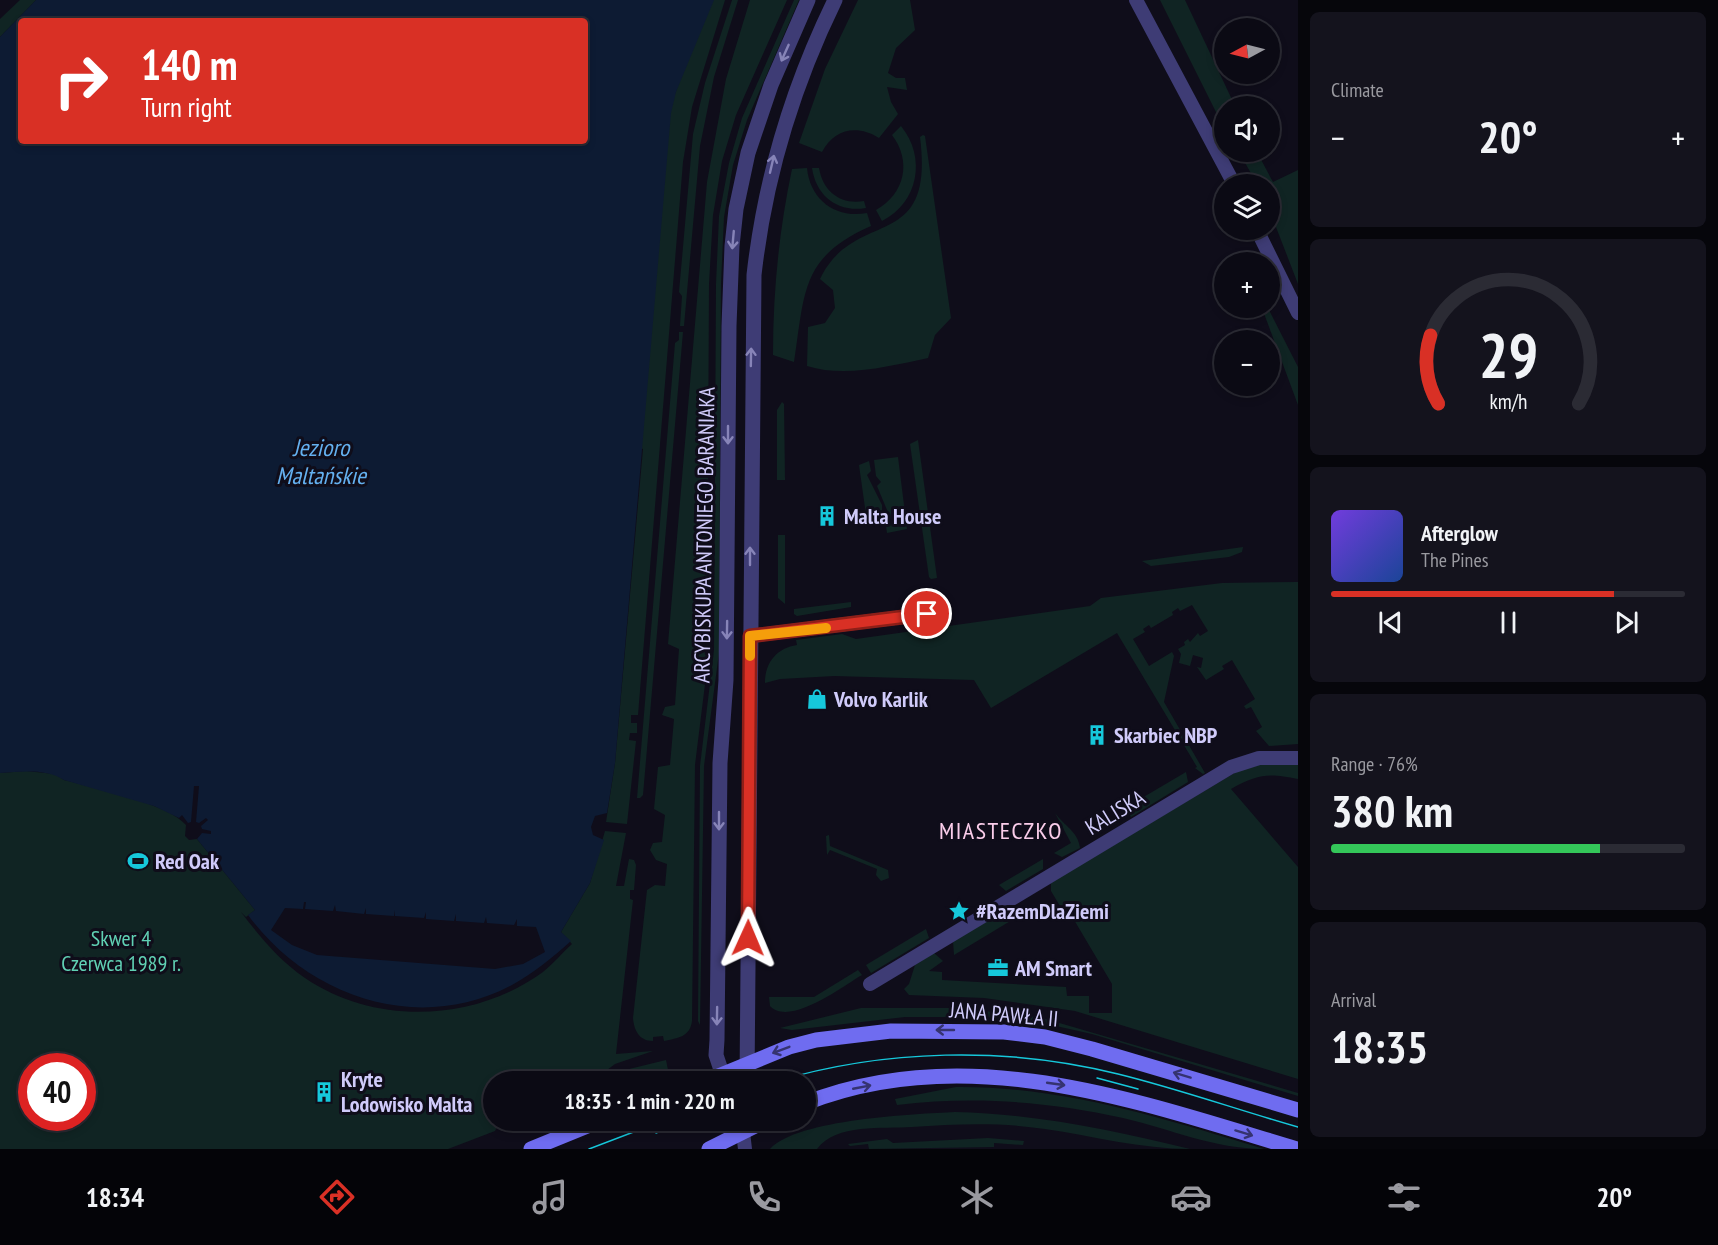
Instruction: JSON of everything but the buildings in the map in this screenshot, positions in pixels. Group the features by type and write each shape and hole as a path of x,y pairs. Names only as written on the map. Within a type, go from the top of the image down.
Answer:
{"main road":[{"name":"JANA PAWŁA II","path":"735,1071 748,1063 789,1047 853,1035 924,1030 1004,1032 1045,1037 1092,1048 1298,1110"},
{"path":"816,1100 847,1089 906,1080 964,1077 1017,1079 1112,1094 1297,1149"},
{"path":"531,1149 575,1131"},
{"path":"709,1149 733,1131"}],"street":[{"name":"ARCYBISKUPA ANTONIEGO BARANIAKA","path":"722,1071 716,1055 720,762 726,680 729,326 732,246 748,153 771,85 808,0"},
{"name":"ARCYBISKUPA ANTONIEGO BARANIAKA","path":"748,1071 752,302 758,238 766,190 783,126 801,74 835,0"},
{"path":"1136,0 1229,174"},
{"path":"1262,240 1298,313"},
{"path":"750,636 927,614"},
{"name":"KALISKA","path":"870,984 1231,767 1258,758 1298,758"},
{"path":"743,1131 744,1149"}],"green space":[{"path":"20,0 36,0 0,37 0,19"},
{"path":"708,0 725,0 692,107 683,162 638,715 631,715 631,723 637,723 637,733 630,733 629,740 636,741 627,824 606,822 615,763 643,449 638,447 662,131"},
{"path":"732,0 738,0 714,77 700,146 684,326 680,326 682,296 679,292 693,134 705,83"},
{"path":"750,0 787,0 736,115 722,161 713,215 709,284 707,668 695,765 692,1021 689,1030 682,1036 664,1041 663,1036 653,1037 653,1041 648,1041 638,1034 633,1018 647,890 655,885 665,886 667,864 656,860 650,850 653,843 662,842 665,815 654,809 658,767 670,765 674,719 662,715 665,707 675,705 679,649 668,644 707,182 726,79"},
{"path":"794,0 799,0 747,120 733,165 724,217 721,284 719,653 704,766 700,1025 698,1021 700,766 714,650 716,284 719,216 729,163 742,118"},
{"path":"858,0 910,0 915,30 896,48 888,73 896,78 905,78 907,90 887,87 891,102 898,114 879,138 862,131 847,131 833,138 822,152 799,143 825,69"},
{"path":"1160,0 1185,0 1214,61 1214,84 1225,84 1230,96 1214,96 1214,108"},
{"path":"901,126 914,152 915,179 904,203 882,221 876,210 894,195 902,176 902,155 892,135"},
{"path":"925,136 951,318 935,335 928,358 852,371 807,366 808,327 825,323 835,308 833,290 820,279 835,257 852,243 904,215 916,199 921,174 920,137"},
{"path":"1245,162 1262,162 1269,174 1251,174"},
{"path":"807,168 813,189 826,205 845,213 867,213 871,226 848,238 818,264 804,297 794,362 773,355 774,308 780,238 792,169"},
{"path":"812,168 819,168 824,184 834,195 848,201 864,201 866,208 846,208 830,200 818,187"},
{"path":"1298,170 1298,284 1280,237 1280,179"},
{"path":"1266,318 1273,318 1279,330 1270,330"},
{"path":"679,332 683,332 643,795 637,798 675,343 679,340"},
{"path":"1280,332 1298,367 1298,405 1280,356"},
{"path":"782,402 784,404 785,480 777,480 777,410"},
{"path":"918,440 937,578 931,579 910,444"},
{"path":"898,457 907,529 887,533 886,526 892,522 877,486 881,482 876,476 874,460"},
{"path":"869,461 871,471 867,475 882,505 882,526 881,520 867,522 859,465"},
{"path":"778,535 785,535 785,604 778,598"},
{"path":"1243,547 1242,552 1229,557 1151,566 1142,561"},
{"path":"1298,582 1298,744 1269,746 1256,731 1262,727 1251,707 1246,709 1244,706 1255,699 1232,660 1222,666 1224,669 1206,680 1197,667 1201,668 1203,658 1193,655 1190,666 1179,663 1181,654 1178,649 1185,645 1184,642 1188,639 1190,642 1198,633 1200,636 1208,631 1192,605 1180,611 1178,608 1172,612 1173,615 1151,628 1149,625 1143,629 1145,632 1133,639 1149,666 1172,652 1174,656 1164,702 1205,773 1203,774 1195,768 1197,767 1117,633 991,708 974,680 834,676 780,679 765,683 770,662 784,649 797,645 796,640 842,634 856,639 1090,606 1101,598 1222,583"},
{"path":"851,602 851,607 797,616 794,614 794,609"},
{"path":"1298,764 1298,779 1263,776 1231,789 1298,867 1298,1079 1075,1011 984,998 909,995 904,989 909,984 915,965 934,953 943,961 929,971 942,972 942,980 1066,987 1067,996 1089,996 1089,1013 1112,1013 1112,984 1067,908 1060,906 1051,891 1051,882 1238,771 1258,765"},
{"name":"Skwer 4 Czerwca 1989 r.","path":"26,771 55,774 64,780 147,803 177,817 186,825 185,836 189,840 197,839 255,910 246,917 241,912 278,956 305,978 333,994 362,1004 393,1010 425,1012 456,1009 487,1001 516,989 543,972 572,944 561,932 590,883 605,831 626,833 616,886 624,886 629,859 634,860 636,865 634,890 630,890 630,899 633,900 616,1054 653,1051 615,1064 606,1071 483,1071 483,1131 495,1131 448,1149 0,1149 0,773"},
{"path":"1186,772 1188,782 1131,817 1125,808"},
{"path":"1055,813 1077,837 1080,848 1062,857 1054,853 1071,843"},
{"path":"829,835 830,846 888,870 889,878 881,881 876,875 877,869 830,850 827,855 826,836"},
{"path":"1043,859 1043,869 1006,891 999,885"},
{"path":"1011,907 1017,917 954,955 953,941"},
{"path":"926,929 929,938 871,973 866,965"},
{"path":"858,970 862,975 830,995 803,1008 790,1012 779,1011 770,1006 769,997 814,997"},
{"path":"861,1008 957,1008 1039,1017 1298,1093 1298,1096 1092,1034 1038,1022 983,1017 905,1017 792,1030 780,1028"},
{"path":"666,1060 668,1070 667,1071 621,1071"},
{"path":"956,1087 996,1088 1074,1098 1150,1115 1264,1149 1228,1146 1123,1118 1038,1104 954,1101 897,1105 895,1099"},
{"path":"955,1112 1015,1116 1074,1124 1190,1149 1135,1145 1028,1127 978,1124 861,1129 836,1135 817,1149 770,1149 784,1139 805,1131 816,1131 816,1128 830,1125 886,1117"},
{"path":"988,1138 1024,1141 1023,1145 994,1143 994,1147 869,1149 868,1144 850,1146 848,1144 887,1139 893,1143"}],"water":[{"name":"Jezioro Maltańskie","path":"36,0 714,0 676,92 671,113 615,763 607,813 595,816 591,827 593,835 604,840 590,883 561,932 571,941 543,965 512,985 476,1000 440,1007 403,1006 367,999 333,986 301,968 273,944 248,915 255,910 197,839 202,833 211,834 211,831 202,829 201,826 208,820 206,818 199,823 196,822 199,786 194,786 191,822 188,823 182,815 179,818 154,806 57,776 33,772 0,773 0,37 18,18 18,144 588,144 588,18 18,18","holes":["304,902 306,902 305,909 333,911 335,905 336,911 364,914 366,908 366,914 394,916 395,910 395,916 424,918 426,912 426,919 454,921 456,914 456,921 484,923 486,917 487,923 514,925 517,919 517,926 536,927 545,952 523,964 495,969 317,955 292,945 271,930 285,908 303,909"]}],"tram line":[{"path":"816,1071 858,1063 945,1055 1032,1059 1118,1074 1298,1127"},
{"path":"1097,1078 1138,1089"},
{"path":"589,1149 636,1131"},
{"path":"656,1133 661,1131"}],"slow traffic":[{"path":"750,656 750,636 826,628"}],"place":[{"name":"Malta House","path":"827,516"},
{"name":"Volvo Karlik","path":"817,699"},
{"name":"Skarbiec NBP","path":"1097,735"},
{"name":"Red Oak","path":"138,861"},
{"name":"#RazemDlaZiemi","path":"959,911"},
{"name":"AM Smart","path":"998,968"},
{"name":"Kryte Lodowisko Malta","path":"324,1092"}],"district":[{"name":"MIASTECZKO","path":"1001,831"}],"route":[{"path":"748,938 750,636 927,614"}]}
